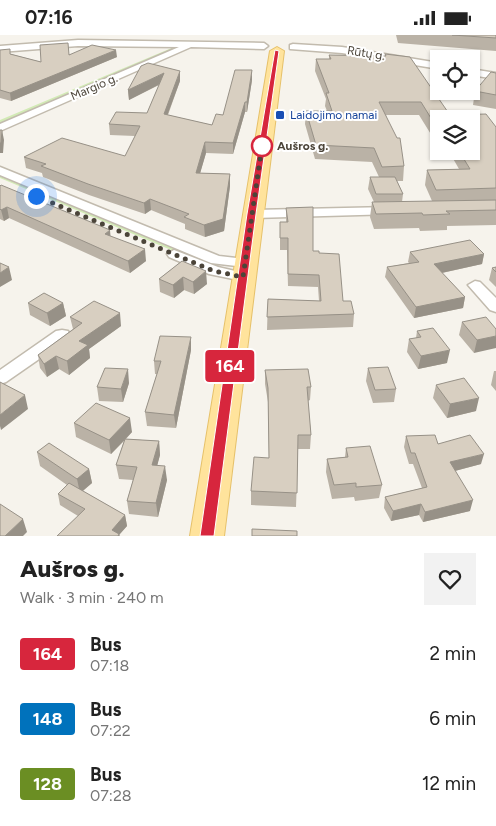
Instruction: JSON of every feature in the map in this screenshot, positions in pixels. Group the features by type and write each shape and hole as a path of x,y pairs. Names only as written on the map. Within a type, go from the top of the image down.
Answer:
{"main road":[{"path":"207,536 252,214 278,45"}],"street":[{"path":"29,35 29,46"},
{"name":"Rūtų g.","path":"0,49 78,43 278,45 342,49 430,64"},
{"name":"Margio g.","path":"0,117 163,49 166,45"},
{"name":"Margio g.","path":"0,128 183,49 187,45"},
{"path":"480,73 496,76"},
{"path":"0,171 244,270"},
{"path":"0,181 214,271 244,270"},
{"path":"252,214 408,211"},
{"path":"475,285 496,307"},
{"path":"0,378 62,335"}],"green space":[{"path":"174,47 179,48 0,126 0,120"},
{"path":"0,175 218,267 214,268 0,178"}],"building":[{"path":"452,35 496,35 496,38"},
{"path":"68,43 69,55 92,45 116,50 10,93 0,90 0,50 10,49 10,54 41,62 40,45"},
{"path":"385,54 410,57 430,86 430,100 440,100 446,110 430,110 430,117 421,102 379,102 397,138 400,138 404,166 382,167 374,148 316,145 306,111 332,111 326,93 329,93 316,59 331,59 329,55 386,56"},
{"path":"148,63 180,71 164,114 212,125 216,114 223,115 235,70 252,70 247,102 245,102 233,143 205,142 196,173 230,174 223,219 204,225 184,217 189,214 150,199 144,203 41,166 46,164 24,157 62,138 125,156 140,126 109,124 116,112 147,113 164,73 128,90 141,66"},
{"path":"491,72 496,73 496,95 480,92 480,85"},
{"path":"480,114 486,114 496,127 496,188 436,190 427,170 470,169 464,160 480,160"},
{"path":"0,130 2,130 1,143 0,143"},
{"path":"370,177 395,177 403,194 376,194"},
{"path":"1,185 110,230 105,234 145,249 128,261 7,207 1,210"},
{"path":"496,200 496,210 446,211 450,214 423,215 422,213 376,214 372,202"},
{"path":"313,207 313,251 339,254 343,301 351,301 354,314 267,317 268,299 321,301 319,275 288,274 288,238 280,238 280,222 288,222 286,208"},
{"path":"470,240 484,254 434,264 465,297 416,307 387,267 419,262 410,252"},
{"path":"182,261 206,271 193,282 183,277 173,285 159,279"},
{"path":"0,263 9,267 0,273"},
{"path":"44,293 63,303 47,313 28,303"},
{"path":"94,301 120,313 79,341 88,345 67,361 56,356 44,364 38,355 82,323 70,317"},
{"path":"486,317 496,329 496,336 477,340 462,322"},
{"path":"433,328 450,350 421,356 409,339 421,337 417,331"},
{"path":"160,336 191,337 174,415 145,412 161,361 154,361"},
{"path":"388,367 396,389 375,390 368,368"},
{"path":"105,368 128,369 121,389 97,387"},
{"path":"308,369 311,387 307,387 311,435 298,435 297,493 251,491 254,457 269,458 268,388 265,370"},
{"path":"464,378 479,398 450,404 436,385"},
{"path":"0,382 25,395 0,415"},
{"path":"96,403 130,418 109,440 74,423"},
{"path":"435,435 438,444 470,435 484,454 450,462 473,500 425,512 421,504 393,511 385,497 427,487 415,453 411,453 406,436"},
{"path":"125,439 159,441 152,465 165,466 156,503 127,501 137,467 116,465"},
{"path":"49,443 89,469 77,479 37,452"},
{"path":"370,446 382,485 356,487 356,483 334,485 327,459 348,457 346,448"},
{"path":"69,483 125,515 112,530 119,534 118,536 57,536 85,509 58,494"},
{"path":"0,504 23,519 5,536 0,536"},
{"path":"252,529 297,531 297,536 252,536"}],"bus line":[{"name":"164","path":"207,536 276,51"}],"place":[{"name":"Laidojimo namai","path":"280,115"},
{"name":"Aušros g.","path":"262,146"}],"route":[{"path":"36,196 214,271 243,277 262,146"}]}
